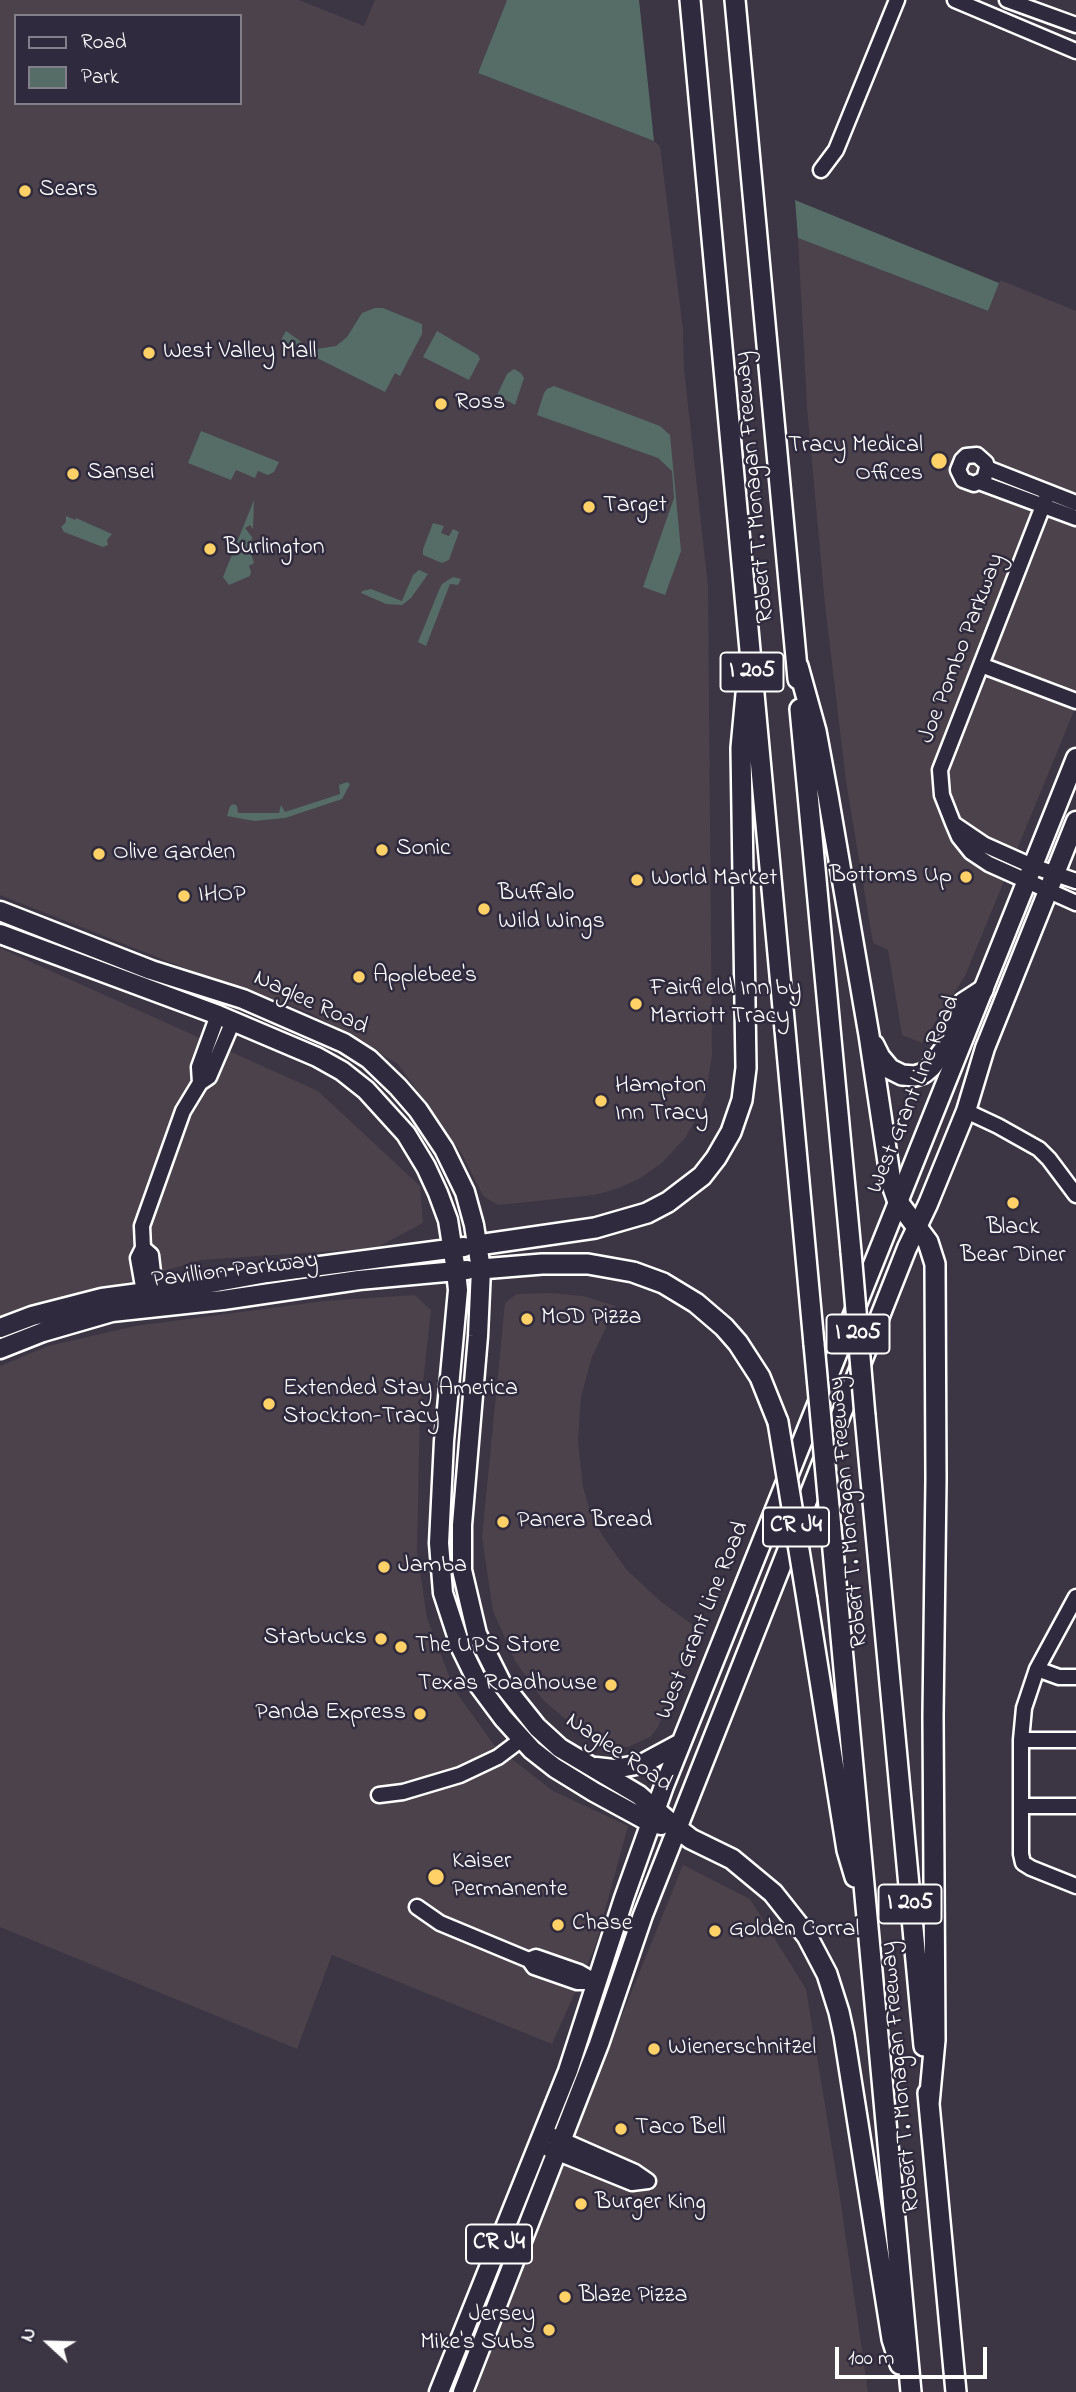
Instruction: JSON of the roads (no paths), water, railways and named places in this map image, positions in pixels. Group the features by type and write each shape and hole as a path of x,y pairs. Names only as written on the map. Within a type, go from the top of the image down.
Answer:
{"highway":[{"name":"Robert T. Monagan Freeway","path":"690,0 910,2392"},
{"name":"Robert T. Monagan Freeway","path":"735,0 956,2392"},
{"path":"478,1245 595,1228 647,1213 668,1202 702,1176 731,1132 742,1100 746,1068 741,748 744,704 751,662"},
{"path":"798,666 816,731 869,1035 891,1182 898,1202 927,1239 933,1254 936,1276 933,1716 935,2040 929,2104"},
{"path":"869,1035 880,1057 890,1069 902,1075 915,1076 924,1073 946,1047 963,1003 983,990"},
{"path":"481,1269 542,1264 588,1264 634,1272 663,1283 696,1303 724,1327 760,1377 778,1422 847,1850 867,1912"},
{"path":"678,1829 691,1839 732,1859 773,1893 807,1936 827,1974 844,2035 892,2339 910,2392"}],"main road":[{"name":"West Grant Line Road","path":"439,2392 568,2071 681,1743 1076,758"},
{"name":"West Grant Line Road","path":"463,2392 560,2146 643,1915 917,1227 966,1111 985,1048 1076,821"},
{"name":"Naglee Road","path":"0,911 152,970 243,999 344,1043 369,1059 418,1110 444,1149 465,1192 481,1269 462,1525 462,1570 477,1634 501,1682 537,1727 560,1748 617,1780 654,1815"},
{"name":"Naglee Road","path":"0,934 226,1018 317,1057 342,1071 366,1090 406,1134 439,1193 448,1220 456,1271 458,1290 444,1441 439,1543 443,1593 461,1648 481,1687 503,1718 555,1768 678,1829"},
{"path":"953,1065 957,1091 966,1111"},
{"name":"Pavillion Parkway","path":"0,1328 32,1316 102,1298 478,1245"},
{"name":"Pavillion Parkway","path":"0,1349 43,1332 112,1312 223,1300 359,1280 481,1269"},
{"path":"590,1766 630,1768 642,1765 681,1743"}],"street":[{"path":"821,170 836,150 897,0"},
{"path":"955,0 1076,51"},
{"path":"1007,0 1076,25"},
{"path":"979,482 987,474 987,468 982,458 977,455 966,456 958,470 968,483 979,482 1046,499 1076,503"},
{"path":"987,468 1076,518"},
{"name":"Joe Pombo Parkway","path":"1046,499 940,770 942,795 953,823 1029,873 1048,891 1076,903"},
{"path":"981,665 1076,701"},
{"name":"Joe Pombo Parkway","path":"1029,873 1055,873 1076,881"},
{"path":"149,1291 151,1255 143,1248 142,1226 183,1111 200,1083 199,1067 226,1018"},
{"path":"966,1111 1039,1149 1049,1158 1076,1195"},
{"path":"1074,1606 1037,1669 1024,1708 1021,1740 1021,1854 1023,1863 1031,1868 1076,1886"},
{"path":"1037,1669 1059,1677 1076,1677"},
{"path":"379,1795 403,1792 460,1775 498,1757 522,1739"},
{"path":"1021,1740 1076,1740"},
{"path":"1021,1806 1076,1806"},
{"path":"417,1907 440,1923 530,1959 534,1967 577,1982 597,1982"},
{"path":"542,2139 635,2172 648,2181 632,2183 560,2146"}],"place":[{"name":"Sears","path":"25,191"},
{"name":"West Valley Mall","path":"149,353"},
{"name":"Ross","path":"441,404"},
{"name":"Tracy Medical Offices","path":"939,461"},
{"name":"Sansei","path":"73,474"},
{"name":"Target","path":"589,507"},
{"name":"Burlington","path":"210,549"},
{"name":"Sonic","path":"382,850"},
{"name":"Olive Garden","path":"99,854"},
{"name":"Bottoms Up","path":"966,877"},
{"name":"World Market","path":"637,880"},
{"name":"IHOP","path":"184,896"},
{"name":"Buffalo Wild Wings","path":"484,909"},
{"name":"Applebee's","path":"359,977"},
{"name":"Fairfield Inn by Marriott Tracy","path":"636,1004"},
{"name":"Hampton Inn Tracy","path":"601,1101"},
{"name":"Black Bear Diner","path":"1013,1203"},
{"name":"MOD Pizza","path":"527,1319"},
{"name":"Extended Stay America Stockton-Tracy","path":"269,1404"},
{"name":"Panera Bread","path":"503,1522"},
{"name":"Jamba","path":"384,1567"},
{"name":"Starbucks","path":"381,1639"},
{"name":"The UPS Store","path":"401,1647"},
{"name":"Texas Roadhouse","path":"611,1685"},
{"name":"Panda Express","path":"420,1714"},
{"name":"Kaiser Permanente","path":"436,1877"},
{"name":"Chase","path":"558,1925"},
{"name":"Golden Corral","path":"715,1931"},
{"name":"Wienerschnitzel","path":"654,2049"},
{"name":"Taco Bell","path":"621,2129"},
{"name":"Burger King","path":"581,2204"},
{"name":"Blaze Pizza","path":"565,2297"},
{"name":"Jersey Mike's Subs","path":"549,2330"}]}
